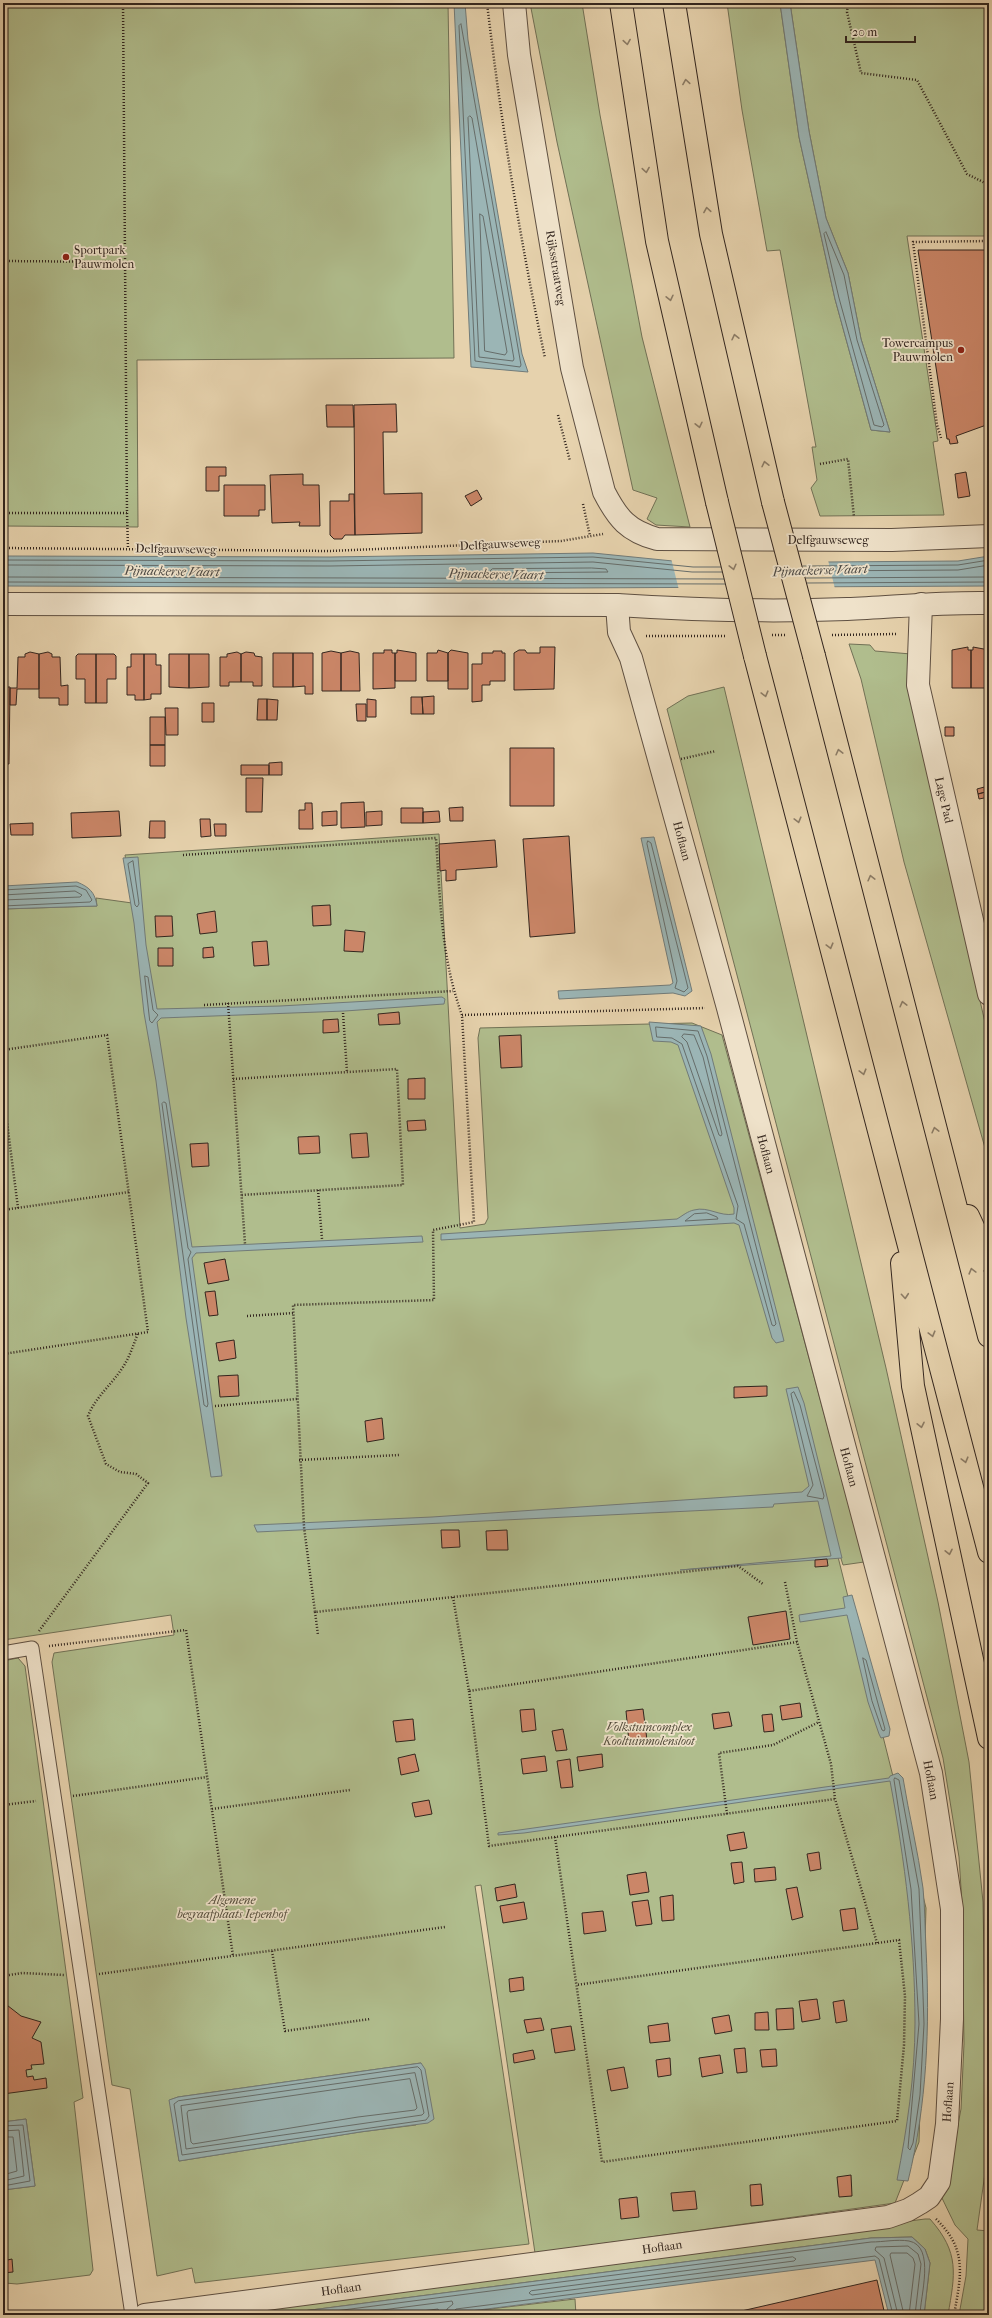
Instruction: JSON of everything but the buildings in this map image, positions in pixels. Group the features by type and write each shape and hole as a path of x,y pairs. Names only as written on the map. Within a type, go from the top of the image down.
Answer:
{"highway":[{"path":"621,3 656,241 716,502 989,1552"},
{"path":"674,3 711,234 773,502 989,1336"},
{"path":"945,1168 989,1261"},
{"path":"897,1202 913,1386 989,1738"}],"street":[{"name":"Rijksstraatweg","path":"514,3 519,55 572,368 604,492 614,511 625,524"},
{"name":"Delfgauwseweg","path":"625,524 639,534 657,539 892,540 989,536"},
{"path":"3,604 617,605 682,609 846,609 921,604 989,603"},
{"name":"Lage Pad","path":"921,604 920,692 989,994"},
{"name":"Hoflaan","path":"145,2315 888,2217 908,2210 920,2203 928,2197 939,2182 947,2124 952,2019 952,1909 932,1773 728,1008 631,658 619,632 617,605"}],"lane":[{"path":"3,1653 32,1648 132,2315"}],"path":[{"path":"123,3 128,548"},
{"path":"487,3 514,200 547,365"},
{"path":"848,3 847,12 861,73 917,80 966,174 989,185"},
{"path":"941,438 937,425 913,242 989,242"},
{"path":"3,261 126,262"},
{"path":"820,464 848,459 855,521"},
{"path":"3,513 127,513"},
{"name":"Delfgauwseweg","path":"3,548 330,551 487,545 561,541 609,533 625,524"},
{"path":"685,758 716,751"},
{"path":"182,855 436,838 442,932 453,991 462,1015 474,1222 433,1230 434,1300 294,1305 299,1460 304,1527 318,1635"},
{"path":"204,1005 453,991"},
{"path":"228,1003 245,1244"},
{"path":"462,1015 728,1008"},
{"path":"343,1013 347,1072"},
{"path":"3,1050 107,1035 148,1332 3,1354"},
{"path":"233,1079 397,1069 403,1185 241,1195"},
{"path":"3,1091 18,1208"},
{"path":"318,1190 322,1239"},
{"path":"3,1210 129,1192"},
{"path":"247,1316 294,1313"},
{"path":"138,1333 131,1353 121,1370 92,1405 88,1416 106,1464 120,1472 136,1474 148,1483 40,1629 32,1648 186,1630 233,1956"},
{"path":"214,1406 297,1399"},
{"path":"299,1460 399,1454"},
{"path":"315,1612 738,1566 763,1584"},
{"path":"786,1582 796,1642 831,1764 835,1799 877,1943"},
{"path":"453,1597 469,1691 489,1846 835,1799"},
{"path":"469,1691 796,1642"},
{"path":"727,1814 719,1753 773,1745 819,1722"},
{"path":"3,1805 207,1777"},
{"path":"212,1809 350,1790"},
{"path":"556,1837 576,1986 602,2162 897,2121 904,2045 905,1996 899,1940 576,1986"},
{"path":"3,1976 22,1973 81,1976 445,1927"},
{"path":"272,1951 285,2031 370,2019"},
{"path":"920,2203 942,2224 955,2242 961,2265 954,2315"}],"green space":[{"path":"3,3 448,3 454,358 137,360 138,527 3,526"},
{"path":"530,3 582,3 600,115 642,337 690,527 656,525 647,519 657,498 633,490 557,142"},
{"path":"727,3 780,3 799,137 835,299 871,430 890,432 861,339 848,273 826,218 809,131 790,3 989,3 989,236 907,236 938,441 933,442 944,515 820,516 811,488 817,480 812,447 816,447 780,250 767,251 742,110"},
{"path":"849,644 870,645 875,651 911,654 943,839 989,1040 989,1162 904,862 861,679"},
{"path":"724,687 886,1368 938,1602 969,1762 983,1902 987,2131 985,2173 977,2230 989,2231 989,2298 986,2315 959,2315 966,2276 968,2239 955,2225 941,2196 950,2167 961,2109 964,2044 962,1904 959,1857 943,1758 667,709 688,696"},
{"path":"439,834 460,1228 485,1224 488,1218 478,1038 480,1028 692,1023 722,1035 864,1562 843,1565 828,1517 926,1908 919,2142 895,2203 535,2253 481,1885 475,1886 529,2244 195,2283 192,2268 157,2276 130,2089 112,2085 52,1662 54,1653 174,1635 171,1615 3,1640 3,909 97,906 96,898 132,903 125,855","holes":["421,2063 416,2125 360,2132 179,2161 170,2100 178,2097"]},
{"path":"18,1658 25,1666 83,2098 74,2102 93,2270 90,2275 17,2284 5,2283 3,2266 3,2190 35,2186 26,2119 3,2122 3,1661"},
{"path":"930,2219 940,2231 951,2254 953,2276 948,2315 924,2315 930,2263 925,2249 912,2237 871,2238 272,2315 185,2315"},
{"path":"575,2299 576,2315 439,2315"}],"water":[{"path":"454,3 465,3 468,40 522,354 528,372 471,367"},
{"path":"780,3 790,3 809,131 826,218 848,273 861,339 890,432 871,430 835,299 799,137"},
{"name":"Pijnackerse Vaart","path":"593,553 693,563 958,561 989,556 989,586 565,588 3,586 3,556 330,557"},
{"path":"654,837 692,991 685,996 673,993 559,999 558,991 670,985 673,983 641,838"},
{"path":"138,857 146,945 157,1009 280,1006 442,997 445,999 444,1004 345,1011 161,1018 157,1022 192,1247 422,1236 423,1242 196,1253 192,1258 222,1476 211,1477 186,1318 156,1081 144,1013 134,923 123,858"},
{"path":"77,882 91,891 95,897 97,906 3,909 3,886"},
{"path":"649,1022 701,1026 711,1054 784,1341 776,1343 772,1338 739,1225 734,1223 441,1240 441,1234 677,1219 690,1211 699,1209 729,1215 734,1214 734,1208 678,1045 671,1042 653,1041"},
{"path":"798,1387 804,1403 842,1558 680,1570 831,1556 818,1501 774,1504 773,1507 257,1532 254,1525 432,1517 802,1492 809,1486 786,1389"},
{"path":"852,1595 890,1729 889,1736 881,1738 868,1702 847,1615 800,1622 799,1615 845,1608 843,1597"},
{"path":"898,1773 903,1778 923,1888 928,2007 926,2065 923,2094 908,2181 897,2180 907,2122 914,2062 915,1993 905,1871 890,1781 524,1833 498,1835 498,1833 889,1778 890,1776"},
{"path":"421,2063 425,2069 434,2119 428,2123 360,2132 179,2161 169,2100 178,2097"},
{"path":"26,2119 35,2186 3,2190 3,2122"},
{"path":"912,2237 925,2249 930,2263 924,2315 889,2315 875,2260 439,2315 272,2315 871,2238"}],"pier":[{"path":"671,558 693,561 828,560 835,589 679,590"}],"place":[{"name":"Sportpark Pauwmolen","path":"66,257"},
{"name":"Towercampus Pauwmolen","path":"961,350"}],"park label":[{"name":"Volkstuincomplex Kooltuinmolensloot","path":"649,1734"},
{"name":"Algemene begraafplaats Iepenhof","path":"232,1907"}]}
